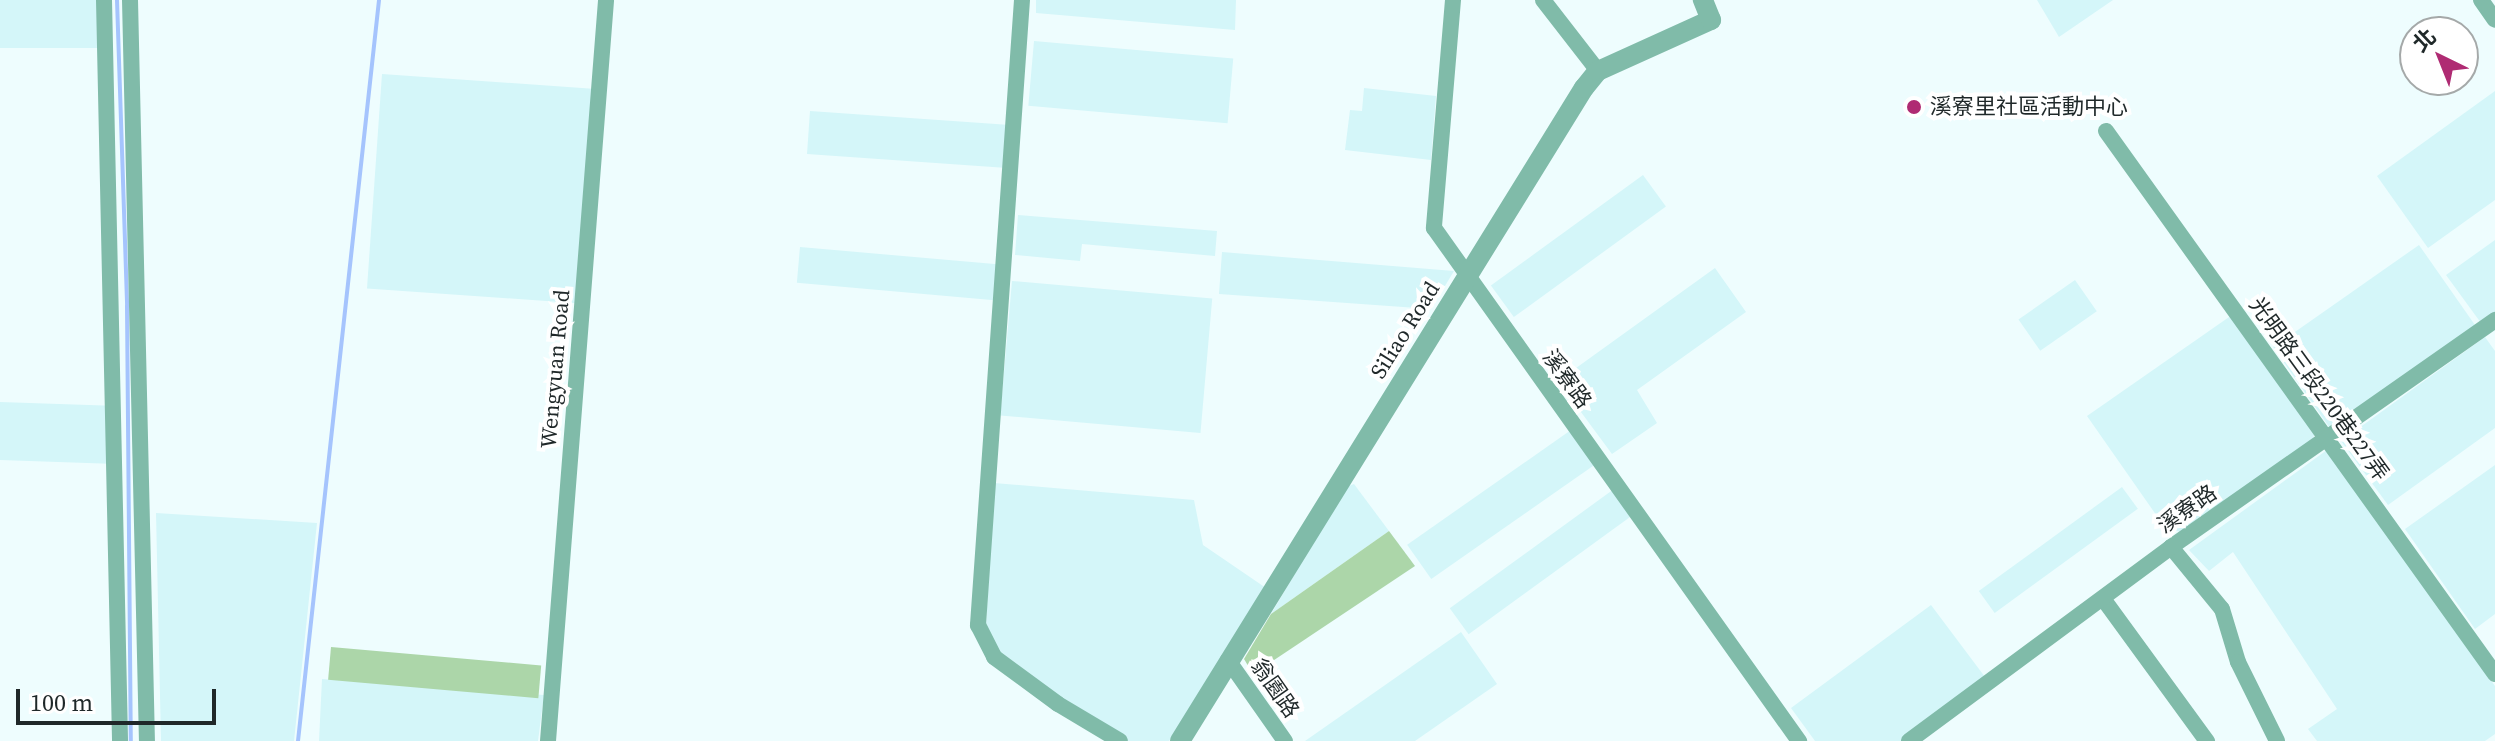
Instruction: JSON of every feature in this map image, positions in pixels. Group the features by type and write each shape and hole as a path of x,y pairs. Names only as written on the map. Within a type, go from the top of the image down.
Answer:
{"street":[{"path":"104,0 120,741"},
{"path":"130,0 147,741"},
{"name":"Wengyuan Road","path":"548,741 606,0"},
{"path":"1022,0 978,625 994,657 1120,741"},
{"name":"溪寮路","path":"1453,0 1432,213 1434,228 1799,741"},
{"path":"1543,0 1598,71 1711,20 1703,0"},
{"path":"2481,0 2495,20"},
{"name":"Siliao Road","path":"1180,741 1466,276 1598,71"},
{"name":"光明路三段220巷227弄","path":"2106,131 2495,674"},
{"name":"溪寮路","path":"1909,741 2104,600 2171,547 2495,320"},
{"path":"2171,547 2222,609 2238,662 2277,741"},
{"path":"2104,600 2207,741"},
{"name":"翁園路","path":"1228,660 1285,741"}],"shaded area":[{"path":"0,0 103,0 103,48 0,48"},
{"path":"1036,0 1236,0 1235,30 1036,13"},
{"path":"2037,0 2113,0 2059,37"},
{"path":"1034,41 1233,58 1228,123 1028,106"},
{"path":"382,74 592,89 577,303 367,288"},
{"path":"1364,88 1436,96 1431,160 1345,150 1350,110 1362,111"},
{"path":"2495,91 2495,200 2428,248 2377,176"},
{"path":"810,111 1007,125 1004,168 807,154"},
{"path":"1643,175 1666,207 1514,317 1491,286"},
{"path":"1018,215 1217,231 1215,256 1082,244 1080,261 1015,255"},
{"path":"2495,240 2495,312 2481,323 2446,275"},
{"path":"2419,245 2476,327 2331,429 2273,347"},
{"path":"800,247 1003,265 1000,301 797,283"},
{"path":"1222,252 1454,271 1431,309 1219,294"},
{"path":"1715,268 1746,312 1637,390 1657,423 1612,454 1558,381"},
{"path":"2075,280 2097,311 2040,351 2018,320"},
{"path":"1012,281 1212,299 1200,433 1000,415"},
{"path":"2232,315 2315,432 2310,449 2188,533 2166,529 2087,416"},
{"path":"2485,337 2495,351 2495,428 2388,505 2341,441"},
{"path":"0,402 111,406 109,464 0,460"},
{"path":"1571,430 1595,464 1431,579 1407,545"},
{"path":"2327,450 2495,686 2495,734 2485,741 2317,741 2308,729 2337,709 2233,552 2209,571 2189,550"},
{"path":"2495,465 2495,614 2475,629 2405,529"},
{"path":"994,483 1194,500 1203,545 1266,588 1169,741 1128,741 997,658 985,642"},
{"path":"1354,484 1389,531 1271,614 1346,487"},
{"path":"2122,487 2138,509 1995,613 1979,591"},
{"path":"1614,489 1633,515 1469,634 1450,608"},
{"path":"156,513 317,523 294,741 161,741"},
{"path":"1931,605 1988,681 1903,741 1815,741 1791,708"},
{"path":"1461,632 1497,684 1415,741 1305,741"},
{"path":"322,679 544,695 538,741 319,741"}],"green space":[{"path":"1389,531 1415,566 1253,674 1244,659 1271,614"},
{"path":"331,647 541,665 538,698 328,680"}],"waterway":[{"path":"117,0 127,306 131,741"},
{"path":"298,741 379,0"}],"place":[{"name":"溪寮里社區活動中心","path":"1914,107"}]}
